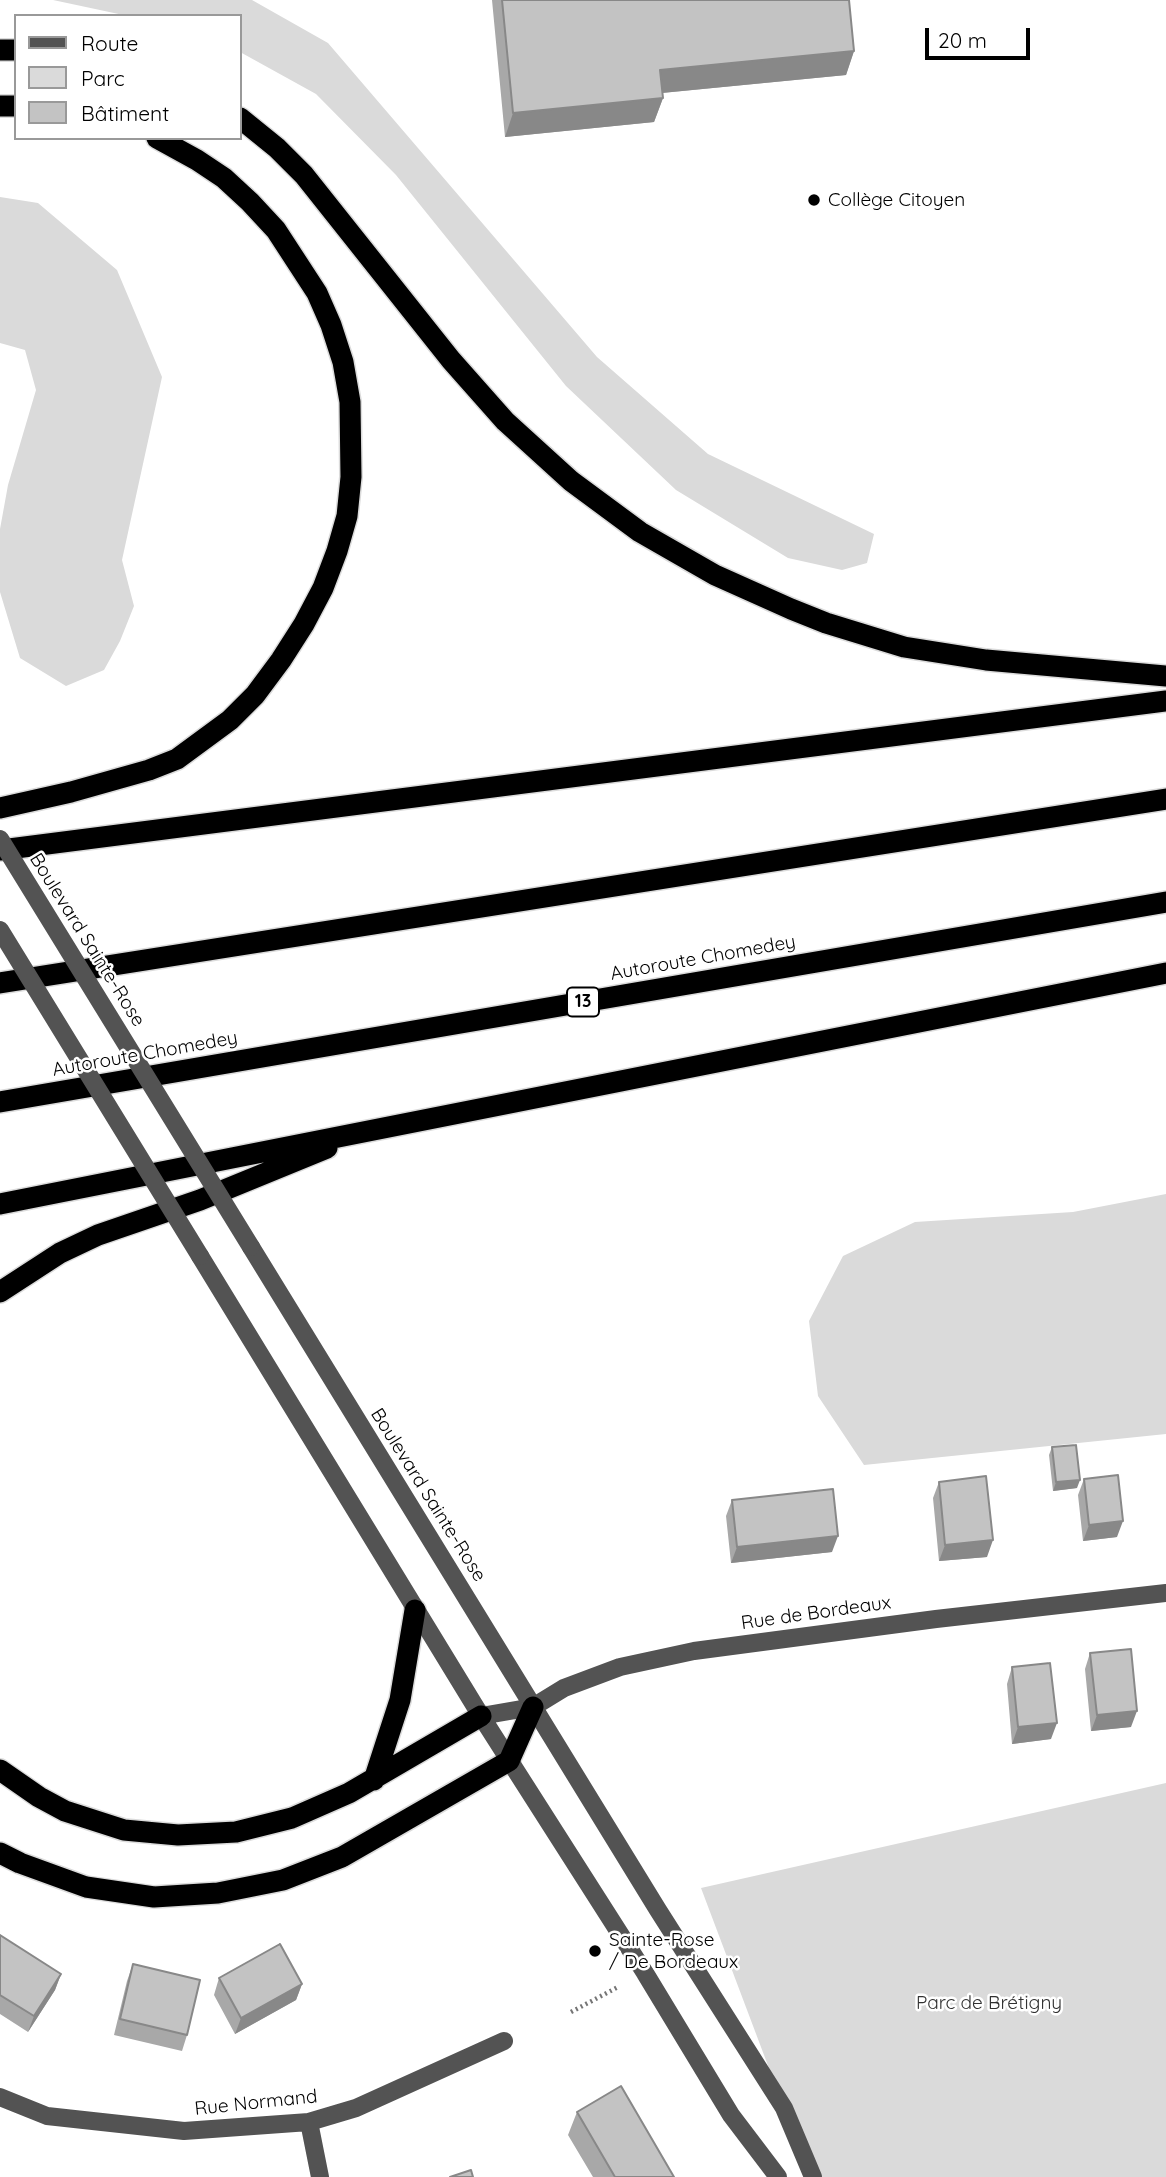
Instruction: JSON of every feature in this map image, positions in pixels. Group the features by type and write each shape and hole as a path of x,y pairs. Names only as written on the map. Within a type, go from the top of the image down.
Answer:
{"highway":[{"path":"242,120 277,148 304,175 451,360 505,421 571,481 640,532 715,575 791,609 904,647 986,660 1166,676"},
{"path":"0,808 149,770 177,759 230,720 255,695 304,624 323,588 347,516 351,477 349,402 342,362 331,325 317,293 276,230 250,202 206,166 160,140"},
{"path":"0,850 1166,701"},
{"path":"0,983 1166,799"},
{"name":"Autoroute Chomedey","path":"0,1102 1166,902"},
{"path":"0,1204 1166,973"},
{"path":"0,1292 60,1253 98,1235 200,1200 371,1130"},
{"path":"374,1780 400,1700 415,1610"},
{"path":"0,1853 86,1887 154,1897 194,1896 251,1888 283,1880 342,1857 509,1760 533,1707"},
{"path":"0,1770 39,1797 76,1815 124,1830 207,1835 266,1826 321,1805 374,1780 481,1716"}],"street":[{"name":"Boulevard Sainte-Rose","path":"0,839 533,1707 784,2108 813,2177"},
{"path":"0,930 481,1716 732,2115 778,2177"},
{"name":"Rue de Bordeaux","path":"481,1716 533,1707 564,1688 599,1674 682,1653 923,1620 1166,1593"},
{"name":"Rue Normand","path":"0,2097 47,2116 184,2131 309,2122 356,2108 505,2041"},
{"path":"309,2122 320,2177"}],"path":[{"path":"571,2012 618,1987"}],"green space":[{"path":"53,0 252,0 328,43 597,357 708,454 874,534 867,563 842,570 788,558 676,490 566,386 396,175 316,94 242,53 242,14 119,14"},
{"path":"0,197 38,203 117,270 162,377 122,560 134,606 120,641 104,670 66,686 20,658 0,592 0,529 8,485 36,390 25,350 0,343"},
{"path":"1166,1194 1166,1434 864,1465 818,1396 809,1321 843,1256 915,1222 1073,1212"},
{"name":"Parc de Brétigny","path":"1166,1783 1166,2177 813,2177 784,2108 701,1888"}],"building":[{"path":"502,0 849,0 854,51 660,70 663,98 513,113"},
{"path":"1076,1445 1080,1480 1056,1482 1052,1447"},
{"path":"1118,1475 1123,1521 1089,1525 1084,1479"},
{"path":"986,1476 993,1540 945,1545 939,1482"},
{"path":"833,1489 838,1536 737,1547 732,1500"},
{"path":"1131,1649 1137,1711 1097,1715 1090,1653"},
{"path":"1050,1663 1057,1723 1018,1727 1012,1667"},
{"path":"0,1935 61,1974 34,2016 0,1995"},
{"path":"280,1944 302,1984 241,2018 219,1978"},
{"path":"133,1964 200,1980 187,2035 120,2019"},
{"path":"621,2086 674,2177 615,2177 577,2112"},
{"path":"471,2170 473,2177 450,2177"}],"place":[{"name":"Collège Citoyen","path":"814,200"},
{"name":"Sainte-Rose / De Bordeaux","path":"595,1951"}]}
